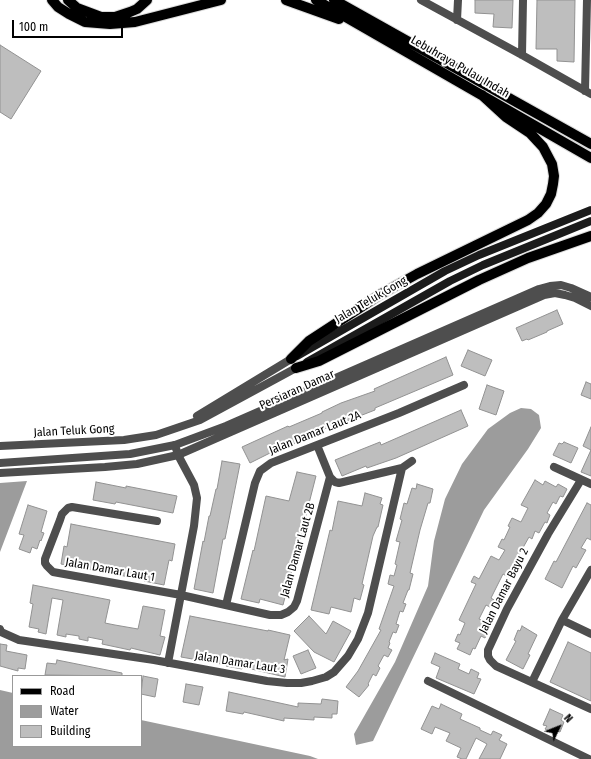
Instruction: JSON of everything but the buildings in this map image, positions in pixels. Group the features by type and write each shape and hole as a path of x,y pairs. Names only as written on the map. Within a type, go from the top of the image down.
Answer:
{"main road":[{"path":"52,0 58,7 85,22 110,24 135,22 221,0"},
{"path":"68,0 77,8 101,17 116,17 130,12 137,9 147,0"},
{"path":"286,0 314,9 374,33"},
{"name":"Lebuhraya Pulau Indah","path":"316,0 591,158"},
{"name":"Lebuhraya Pulau Indah","path":"334,0 591,144"},
{"path":"294,364 309,341 381,294 445,260 528,220 538,213 546,204 551,194 554,176 552,164 543,147 530,133 506,117 482,95"},
{"name":"Jalan Teluk Gong","path":"294,364 445,271 478,255 591,210"},
{"name":"Jalan Teluk Gong","path":"294,364 483,265 591,221"},
{"path":"294,364 319,361 479,280 541,254 591,236"}],"street":[{"path":"421,0 588,93 589,22 587,0"},
{"path":"457,20 458,0"},
{"path":"522,55 523,0"},
{"name":"Persiaran Damar","path":"0,463 130,454 175,445 226,426 539,289 561,285 591,297"},
{"name":"Persiaran Damar","path":"0,473 137,464 178,454 544,295 554,293 564,294 591,306"},
{"name":"Jalan Teluk Gong","path":"0,446 124,440 156,435 200,420 294,364"},
{"name":"Jalan Damar Laut 2A","path":"226,605 257,476 260,471 271,463 399,413 464,385"},
{"path":"168,663 194,526 197,498 194,485 175,445"},
{"path":"317,445 330,477 335,482 339,483 402,468 412,461"},
{"path":"554,467 591,484"},
{"name":"Jalan Damar Laut 3","path":"0,629 2,632 19,640 168,663 267,681 287,683 312,681 326,677 334,672 348,656 358,639 368,613 402,468"},
{"name":"Jalan Damar Laut 2B","path":"181,595 270,615 281,615 288,612 294,607 301,590 330,477"},
{"name":"Jalan Damar Bayu 2","path":"581,480 525,575 507,609 488,650 488,656 492,663 591,709"},
{"name":"Jalan Damar Laut 1","path":"157,521 72,507 68,508 62,514 44,559 45,563 53,572 181,595"},
{"path":"532,682 562,620 591,570"},
{"path":"562,620 591,634"},
{"path":"428,681 589,759"}],"water":[{"path":"521,408 531,409 539,415 541,428 528,449 484,510 373,741 356,745 354,734 395,662 428,586 434,541 445,499 462,464 488,429 510,413"},
{"path":"27,481 0,552 0,483"},
{"path":"0,690 12,693 12,747 142,747 142,720 310,756 318,759 0,759"}]}
